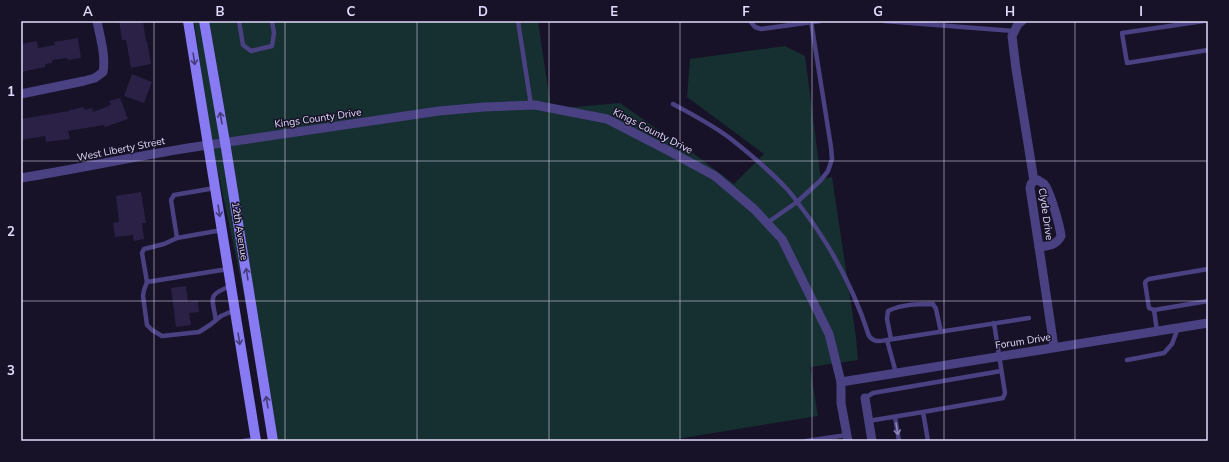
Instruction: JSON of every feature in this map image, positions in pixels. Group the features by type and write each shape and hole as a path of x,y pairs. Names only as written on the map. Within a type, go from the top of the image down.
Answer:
{"main road":[{"name":"12th Avenue","path":"188,21 256,440"},
{"name":"12th Avenue","path":"204,21 226,142 274,441"}],"street":[{"path":"21,94 84,81 95,78 103,72 104,57 97,21"},
{"path":"1017,24 1012,36 1034,181"},
{"name":"Kings County Drive","path":"226,142 439,111 484,106 531,105 607,119 715,176 754,208 782,239 829,334 841,382 842,403 847,438"},
{"name":"West Liberty Street","path":"21,178 148,154 226,142"},
{"name":"Clyde Drive","path":"1039,247 1056,243 1061,236 1060,227 1047,190 1044,183 1038,180 1034,181 1030,188 1054,347"},
{"name":"Forum Drive","path":"841,382 1208,323"},
{"path":"865,398 872,441"}],"lane":[{"path":"239,21 243,45 251,51 272,46 274,33 272,21"},
{"path":"518,21 531,105"},
{"path":"750,21 755,27 761,29 778,24 820,21"},
{"path":"884,21 1017,24"},
{"path":"1204,21 1122,33 1127,63 1208,50"},
{"path":"768,223 797,202 824,176 828,171 832,159 832,147 811,22"},
{"path":"673,104 730,138 767,169 786,188 832,252 850,286 869,336 872,340 889,340 1030,318"},
{"path":"177,238 171,200 174,195 215,188"},
{"path":"222,230 177,238 164,244 144,249 142,253 147,282 142,296 147,325 162,336 199,332 216,320 235,310"},
{"path":"147,282 228,269"},
{"path":"1208,269 1149,279 1145,283 1149,308 1154,310 1208,301"},
{"path":"216,320 212,302 213,297 218,291 231,286"},
{"path":"896,373 889,340 887,319 888,311 898,307 933,304 936,309 941,332"},
{"path":"1154,310 1157,331"},
{"path":"868,422 1003,398 1004,393 994,323"},
{"path":"1127,360 1164,353 1172,344 1178,328"},
{"path":"865,398 873,393 1001,371"},
{"path":"923,412 928,441"},
{"path":"895,417 899,441"},
{"path":"807,441 847,438"},
{"path":"243,441 256,440"}],"green space":[{"path":"194,21 538,21 551,109 620,103 681,144 734,184 764,154 687,97 690,59 785,46 805,56 821,179 832,177 856,337 858,360 810,367 818,416 664,441 275,441 211,139"}],"building":[{"path":"119,21 143,21 151,64 131,68 126,40 122,40"},
{"path":"78,38 81,58 52,60 52,63 45,64 45,67 21,72 21,44 37,41 38,48 55,45 54,42"},
{"path":"132,74 152,82 144,103 124,96"},
{"path":"120,98 128,119 105,127 104,125 68,131 70,139 46,142 45,136 21,140 21,119 84,107 84,110 92,108 93,112 111,105 109,101"},
{"path":"141,192 146,223 142,223 144,239 134,241 133,235 115,237 113,223 119,222 116,196"},
{"path":"186,286 188,302 198,300 199,312 189,313 191,325 176,327 171,288"}]}
